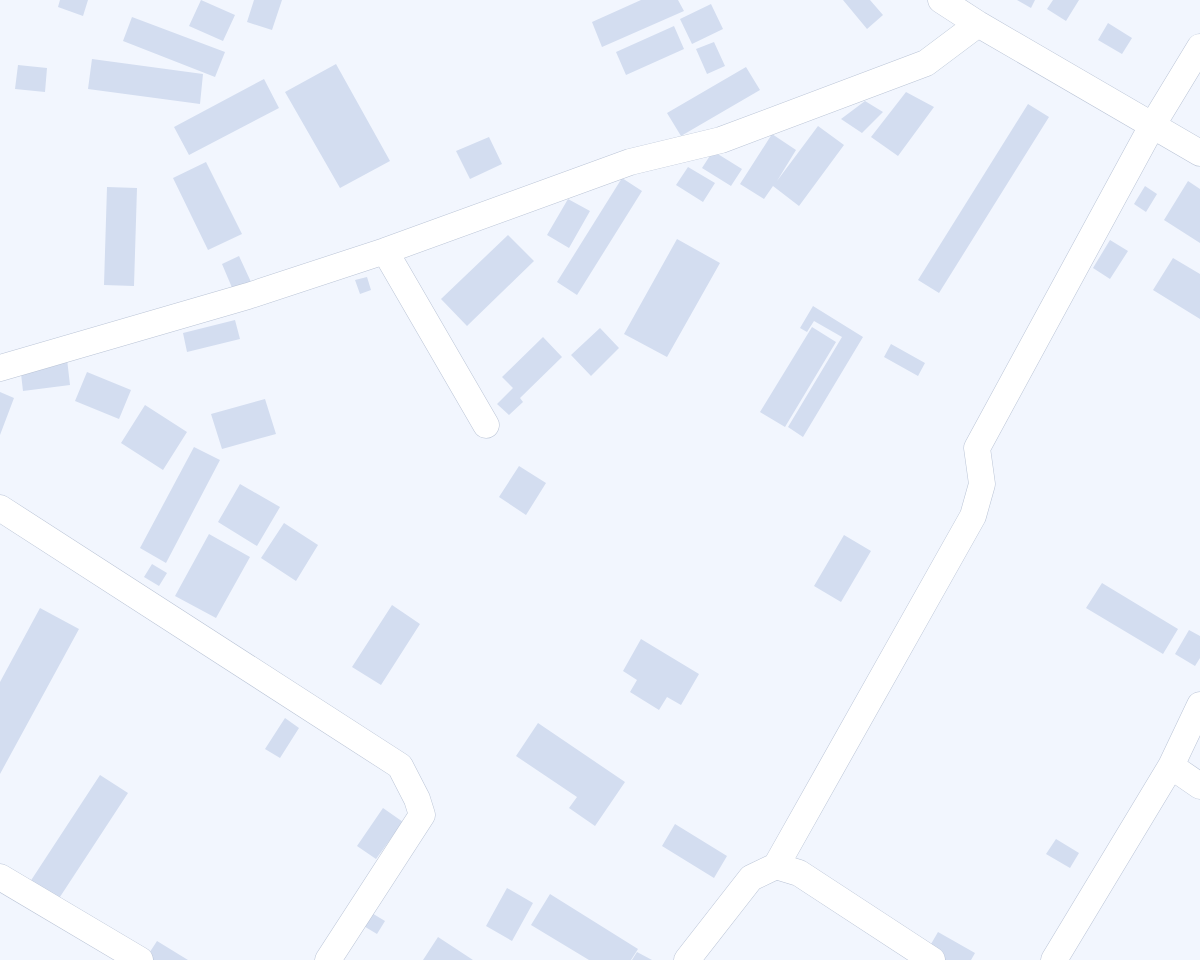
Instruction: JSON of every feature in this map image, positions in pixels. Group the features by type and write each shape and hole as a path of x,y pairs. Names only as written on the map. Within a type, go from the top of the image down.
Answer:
{"street":[{"path":"941,0 978,24 1200,153"},
{"path":"0,368 248,296 385,251 630,162 721,140 926,63 978,24"},
{"path":"687,960 751,878 776,866 883,679 973,516 982,484 977,448 1152,126 1200,47"},
{"path":"385,251 486,425"},
{"path":"0,508 400,766 417,799 422,815 327,960"},
{"path":"1054,960 1171,766 1200,705"},
{"path":"1171,766 1200,786"},
{"path":"776,866 799,873 932,960"},
{"path":"0,877 140,960"}],"building":[{"path":"60,0 88,0 83,16 58,7"},
{"path":"201,0 235,15 223,41 189,26"},
{"path":"254,0 282,0 272,30 247,22"},
{"path":"641,0 678,0 684,11 602,47 592,22"},
{"path":"843,0 870,0 883,15 867,29"},
{"path":"1017,0 1035,0 1031,8"},
{"path":"1053,0 1079,0 1066,21 1047,9"},
{"path":"711,4 723,29 692,44 680,19"},
{"path":"132,17 225,52 215,77 123,41"},
{"path":"1108,23 1132,38 1122,54 1098,40"},
{"path":"674,26 684,49 626,75 616,52"},
{"path":"714,42 725,66 707,74 696,49"},
{"path":"92,59 203,74 200,104 88,89"},
{"path":"336,64 390,161 340,188 285,92"},
{"path":"18,65 47,68 45,92 15,89"},
{"path":"746,67 760,90 681,136 667,113"},
{"path":"264,79 279,108 189,155 174,127"},
{"path":"906,92 934,107 898,156 871,137"},
{"path":"865,101 883,112 862,133 841,119"},
{"path":"1028,104 1049,117 939,293 918,280"},
{"path":"818,126 844,145 799,206 773,186 764,199 740,184 772,134 796,150 777,181"},
{"path":"489,137 502,164 470,179 456,151"},
{"path":"713,151 742,169 731,186 702,168"},
{"path":"206,162 242,234 208,250 173,178"},
{"path":"688,167 715,183 703,202 676,185"},
{"path":"622,178 642,191 577,295 557,282"},
{"path":"1188,181 1200,189 1200,243 1164,220"},
{"path":"1145,186 1157,194 1146,212 1134,204"},
{"path":"107,187 137,188 134,286 104,285"},
{"path":"568,199 590,211 569,248 547,235"},
{"path":"508,235 534,261 467,326 441,299"},
{"path":"677,239 720,263 667,357 624,334"},
{"path":"1110,240 1128,251 1110,279 1093,268"},
{"path":"239,256 251,282 233,290 222,264"},
{"path":"1173,258 1200,274 1200,319 1153,290"},
{"path":"367,277 371,290 360,294 355,280"},
{"path":"813,306 863,337 803,437 788,427 842,337 814,321 807,332 800,328"},
{"path":"235,320 240,339 187,352 183,333"},
{"path":"812,327 836,342 785,427 760,412"},
{"path":"600,328 619,348 591,376 571,355"},
{"path":"543,337 562,357 520,398 523,402 509,415 497,404 513,388 502,377"},
{"path":"891,344 925,363 918,376 884,357"},
{"path":"67,359 70,385 23,391 20,365"},
{"path":"87,372 131,390 119,419 75,401"},
{"path":"0,392 14,398 0,435"},
{"path":"265,399 276,434 222,449 211,414"},
{"path":"145,405 187,432 163,470 121,443"},
{"path":"194,447 220,460 166,563 140,548"},
{"path":"519,466 546,483 526,515 499,497"},
{"path":"240,484 280,507 257,546 218,522"},
{"path":"284,523 318,545 296,581 261,558"},
{"path":"209,534 250,557 216,618 175,596"},
{"path":"844,535 871,551 841,602 814,586"},
{"path":"152,564 167,573 159,586 144,577"},
{"path":"1102,583 1178,629 1163,654 1086,608"},
{"path":"392,605 420,624 381,685 352,667"},
{"path":"40,608 79,629 0,774 0,682"},
{"path":"1189,630 1200,636 1200,658 1195,666 1175,654"},
{"path":"641,639 699,674 681,705 667,697 659,710 630,692 637,680 623,671"},
{"path":"285,718 299,728 280,758 265,749"},
{"path":"538,723 625,782 595,826 569,808 577,797 516,756"},
{"path":"100,775 128,793 56,903 28,885"},
{"path":"383,808 403,822 376,859 357,846"},
{"path":"675,824 727,856 714,878 662,846"},
{"path":"1056,839 1079,853 1070,868 1046,854"},
{"path":"507,888 533,903 512,941 486,926"},
{"path":"550,894 638,949 631,960 589,960 531,925"},
{"path":"370,912 385,921 377,934 362,925"},
{"path":"938,932 975,953 971,960 942,960 927,951"},
{"path":"438,937 473,960 423,960"},
{"path":"157,941 188,960 149,960 146,958"},
{"path":"637,952 652,960 632,960"}]}
